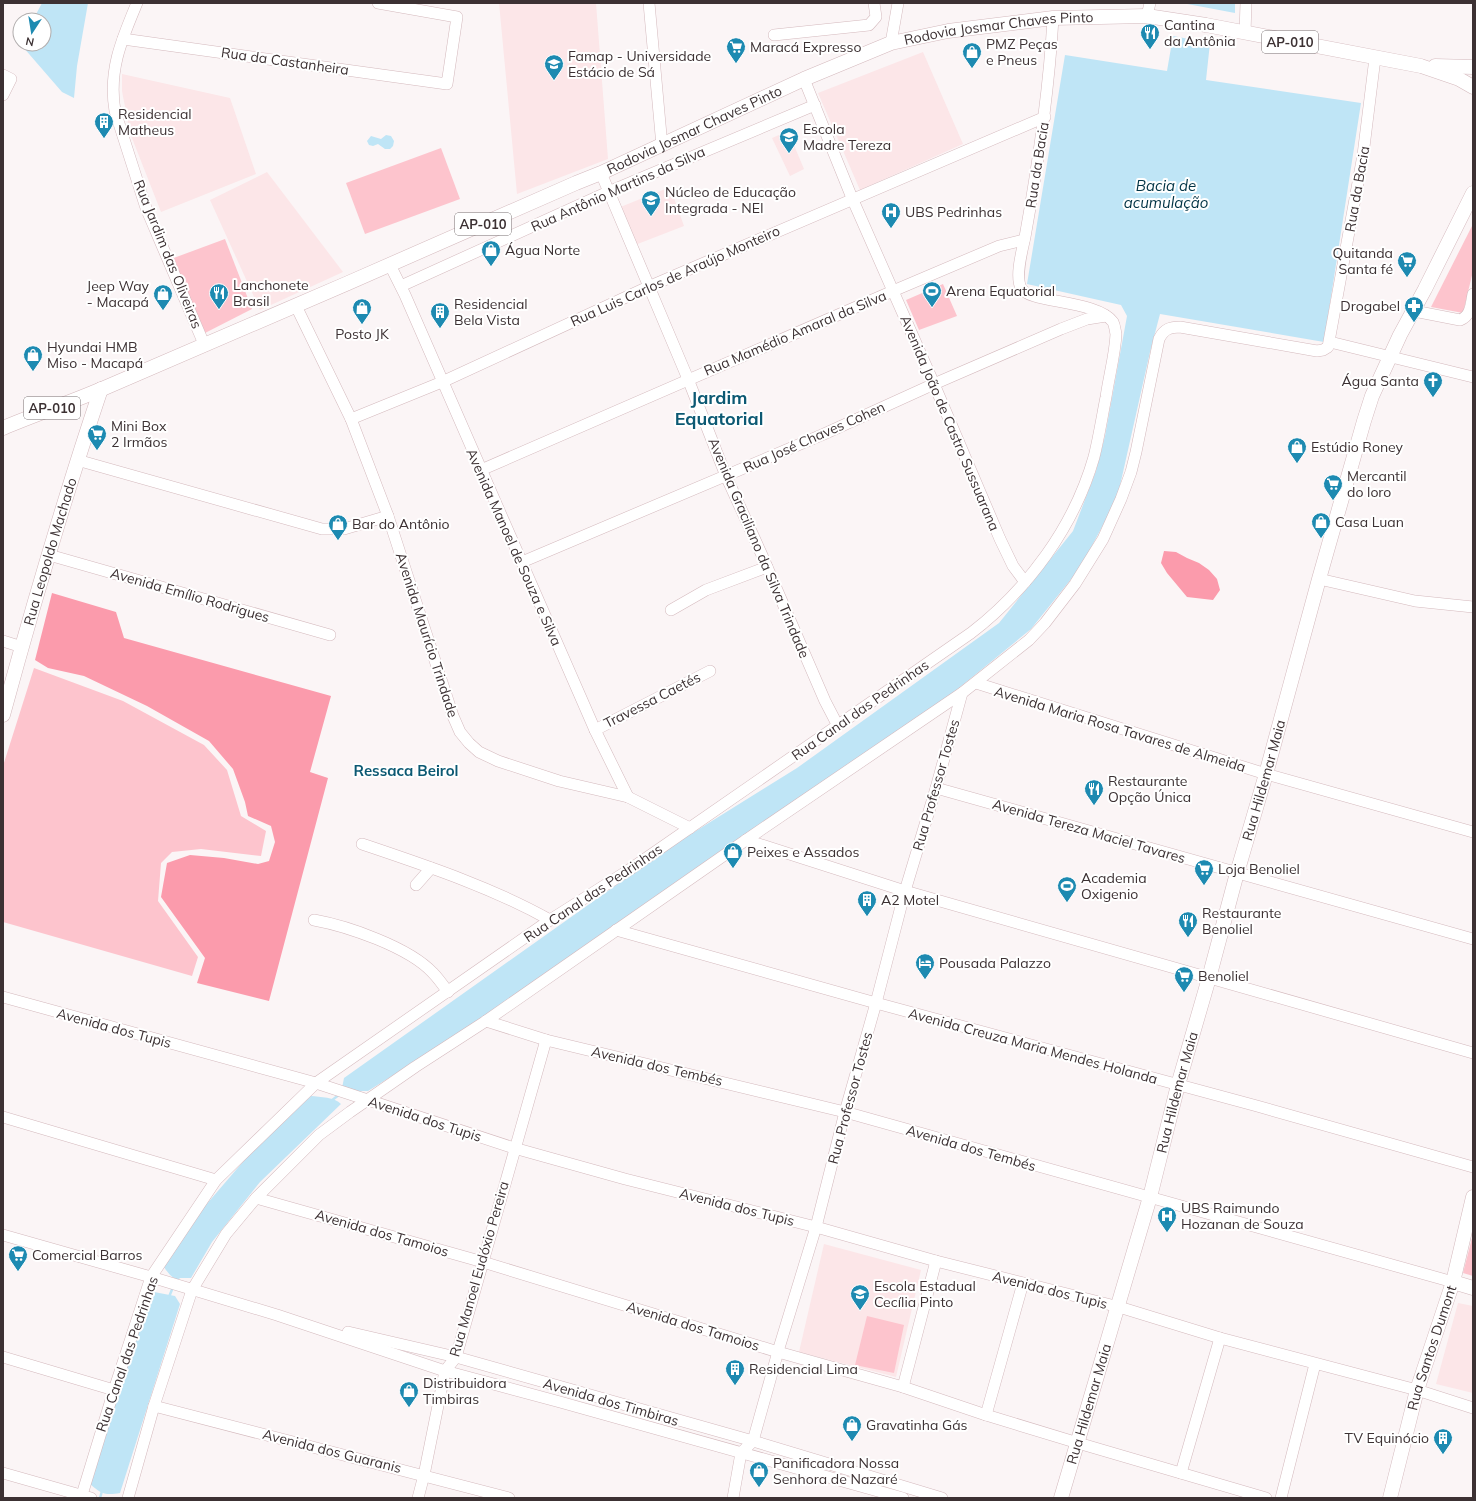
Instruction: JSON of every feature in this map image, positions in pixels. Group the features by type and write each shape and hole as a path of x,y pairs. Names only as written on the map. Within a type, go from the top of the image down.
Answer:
{"main road":[{"name":"Rodovia Josmar Chaves Pinto","path":"3,428 101,389 296,306 662,146 804,79 891,43 948,31 1053,18 1148,9 1244,33 1375,58 1421,66 1473,67"},
{"name":"Rodovia Josmar Chaves Pinto","path":"1421,66 1459,79 1473,87"},
{"name":"Rua Hildemar Maia","path":"1061,1498 1150,1197 1178,1085 1364,421 1372,396 1389,358 1473,193"},
{"name":"Rua Leopoldo Machado","path":"3,714 49,555 101,389"},
{"name":"Rua Santos Dumont","path":"1390,1498 1417,1390 1453,1282 1473,1197"},
{"path":"1453,1282 1473,1288"}],"street":[{"name":"Rua Jardim das Oliveiras","path":"137,3 118,54 113,78 112,94 115,110 146,208 204,344"},
{"name":"Rua da Castanheira","path":"123,39 447,84 457,17 378,3"},
{"path":"649,3 662,146"},
{"path":"774,35 869,25 876,17 874,3"},
{"path":"891,43 898,3"},
{"path":"1244,33 1246,3"},
{"name":"Rua da Bacia","path":"1053,18 1051,57 1044,117 1037,174 1020,267 1020,287 1023,291 1033,296 1070,303 1106,316"},
{"name":"Rua da Bacia","path":"1330,342 1363,155 1375,58"},
{"path":"3,75 11,79 3,94"},
{"name":"Avenida João de Castro Sussuarana","path":"804,79 852,198 934,384 1005,551 1013,566 1025,582"},
{"name":"Rua Antônio Martins da Silva","path":"403,291 608,192 815,105"},
{"name":"Rua Luis Carlos de Araújo Monteiro","path":"351,419 442,382 648,287 852,198 1044,117"},
{"name":"Avenida Graciliano da Silva Trindade","path":"601,173 688,379 726,476 825,701 838,726"},
{"name":"Rua Mamédio Amaral da Silva","path":"481,470 688,379 999,246 1024,240"},
{"name":"Avenida Manoel de Souza e Silva","path":"390,265 403,291 595,730 628,797"},
{"path":"1414,311 1460,320 1466,317 1469,313 1473,294"},
{"name":"Avenida Maurício Trindade","path":"296,306 351,419 388,516 453,716 460,732 479,752 498,761 559,781 628,797 690,828"},
{"name":"Rua José Chaves Cohen","path":"522,562 824,434 1061,329 1087,319 1106,316"},
{"name":"Rua Canal das Pedrinhas","path":"85,1497 114,1390 154,1278 216,1180 319,1084 550,920 629,870 970,634 990,617 1025,582 1062,532 1088,475 1094,455 1116,341 1115,327 1106,316"},
{"path":"128,1498 188,1289 226,1234 256,1198 319,1136 367,1100 486,1021 746,840 976,684 1029,640 1045,623 1074,585 1103,539 1131,472 1160,339 1163,333 1173,327 1317,351 1326,348 1330,342 1389,358 1473,377"},
{"path":"78,460 322,529 344,529 388,516"},
{"name":"Avenida Emílio Rodrigues","path":"49,555 330,634"},
{"path":"671,610 706,590 766,567"},
{"path":"1319,579 1415,601 1473,607"},
{"path":"3,641 22,647"},
{"name":"Travessa Caetés","path":"595,730 710,670"},
{"name":"Avenida Maria Rosa Tavares de Almeida","path":"976,684 1266,774 1473,832"},
{"name":"Rua Professor Tostes","path":"741,1453 753,1441 816,1227 844,1112 876,1003 905,891 936,788 962,693"},
{"name":"Avenida Tereza Maciel Tavares","path":"936,788 1473,939"},
{"path":"746,840 905,891 1068,939 1473,1053"},
{"path":"362,844 482,887 523,904 550,920"},
{"path":"416,885 431,868"},
{"path":"314,920 329,922 384,942 413,957 432,972 448,992"},
{"name":"Avenida Creuza Maria Mendes Holanda","path":"616,930 1473,1167"},
{"name":"Avenida dos Tupis","path":"3,997 319,1084 514,1148 625,1179 816,1227 936,1261 1118,1307 1220,1338 1417,1390 1473,1408"},
{"name":"Avenida dos Tembés","path":"486,1021 546,1040 844,1112 1453,1282"},
{"name":"Rua Manoel Eudóxio Pereira","path":"418,1498 445,1371 456,1358 514,1148 546,1040"},
{"path":"3,1118 216,1180"},
{"name":"Avenida dos Tamoios","path":"256,1198 483,1262 778,1352 903,1387 1078,1444 1266,1498"},
{"name":"Avenida dos Timbiras","path":"3,1235 154,1278 277,1316 445,1371 903,1498"},
{"path":"903,1387 936,1261"},
{"path":"986,1415 1022,1283"},
{"name":"Avenida dos Timbiras","path":"277,1316 456,1358 753,1441 942,1498"},
{"path":"1181,1473 1220,1338"},
{"path":"3,1357 114,1390"},
{"path":"1281,1498 1315,1364"},
{"name":"Avenida dos Guaranis","path":"154,1406 509,1498"},
{"path":"733,1498 741,1453"},
{"path":"3,1473 85,1497"}],"shaded area":[{"name":"Famap - Universidade Estácio de Sá","path":"499,3 596,3 608,159 517,194"},
{"path":"923,52 963,144 860,190 818,93"},
{"path":"122,74 230,98 256,174 161,212 130,133 122,91"},
{"name":"Escola Madre Tereza","path":"788,131 804,169 790,176 772,138"},
{"path":"441,148 460,199 365,234 346,183"},
{"path":"267,172 343,272 260,310 210,200"},
{"name":"Núcleo de Educação Integrada - NEI","path":"670,187 684,226 635,245 618,208"},
{"path":"1473,224 1473,271 1463,313 1431,307"},
{"path":"225,239 252,309 205,333 171,259"},
{"name":"Arena Equatorial","path":"943,284 957,316 919,330 906,300"},
{"path":"1164,551 1176,552 1199,563 1209,570 1217,579 1220,590 1213,600 1187,597 1167,573 1161,563"},
{"path":"52,593 116,612 124,638 331,696 310,772 328,778 269,1001 197,983 205,958 161,897 167,863 190,855 224,858 258,864 269,861 275,842 271,826 248,816 245,802 233,769 209,741 147,706 84,676 48,668 35,660"},
{"path":"34,668 123,701 204,745 227,770 241,816 266,831 261,856 201,849 172,852 161,863 158,901 198,957 192,976 3,922 3,766"},
{"path":"1473,1234 1473,1276 1463,1273"},
{"name":"Escola Estadual Cecília Pinto","path":"824,1244 921,1270 896,1377 799,1352"},
{"path":"1458,1303 1473,1306 1473,1393 1436,1384"},
{"path":"867,1316 904,1325 894,1373 855,1365"}],"water":[{"path":"42,3 88,3 77,66 74,98 62,92 27,52 52,52 52,12 37,12"},
{"path":"1182,3 1235,3 1235,13"},
{"name":"Bacia de acumulação","path":"1173,36 1210,43 1206,80 1361,103 1324,342 1160,314 1117,499 1080,568 1031,629 954,692 577,954 495,1008 475,1024 368,1091 359,1092 342,1088 344,1078 667,849 797,768 999,623 1073,531 1096,471 1105,436 1127,316 1121,305 1027,284 1065,55 1167,71"},
{"path":"386,135 391,136 394,141 393,146 390,149 385,149 378,144 373,146 369,145 367,141 371,136 381,139"},
{"path":"311,1096 335,1100 341,1104 260,1182 212,1242 191,1278 180,1278 178,1280 168,1273 164,1267 205,1206 254,1149"},
{"path":"154,1292 175,1296 180,1304 120,1493 106,1494 96,1489 88,1482 147,1297"}],"waterway":[{"path":"331,1101 340,1094"},
{"path":"169,1297 173,1287"},
{"path":"100,1498 102,1491"}],"place":[{"name":"Cantina da Antônia","path":"1150,50"},
{"name":"Maracá Expresso","path":"736,64"},
{"name":"PMZ Peças e Pneus","path":"972,69"},
{"name":"Famap - Universidade Estácio de Sá","path":"554,81"},
{"name":"Residencial Matheus","path":"104,139"},
{"name":"Escola Madre Tereza","path":"789,154"},
{"name":"Núcleo de Educação Integrada - NEI","path":"651,217"},
{"name":"UBS Pedrinhas","path":"891,229"},
{"name":"Água Norte","path":"491,267"},
{"name":"Quitanda Santa fé","path":"1407,278"},
{"name":"Arena Equatorial","path":"932,308"},
{"name":"Lanchonete Brasil","path":"219,310"},
{"name":"Jeep Way - Macapá","path":"163,311"},
{"name":"Drogabel","path":"1414,323"},
{"name":"Posto JK","path":"362,325"},
{"name":"Residencial Bela Vista","path":"440,329"},
{"name":"Hyundai HMB Miso - Macapá","path":"33,372"},
{"name":"Água Santa","path":"1433,398"},
{"name":"Mini Box 2 Irmãos","path":"97,451"},
{"name":"Estúdio Roney","path":"1297,464"},
{"name":"Mercantil do loro","path":"1333,501"},
{"name":"Casa Luan","path":"1321,539"},
{"name":"Bar do Antônio","path":"338,541"},
{"name":"Restaurante Opção Única","path":"1094,806"},
{"name":"Peixes e Assados","path":"733,869"},
{"name":"Loja Benoliel","path":"1204,886"},
{"name":"Academia Oxigenio","path":"1067,903"},
{"name":"A2 Motel","path":"867,917"},
{"name":"Restaurante Benoliel","path":"1188,938"},
{"name":"Pousada Palazzo","path":"925,980"},
{"name":"Benoliel","path":"1184,993"},
{"name":"UBS Raimundo Hozanan de Souza","path":"1167,1233"},
{"name":"Comercial Barros","path":"18,1272"},
{"name":"Escola Estadual Cecília Pinto","path":"860,1311"},
{"name":"Residencial Lima","path":"735,1386"},
{"name":"Distribuidora Timbiras","path":"409,1408"},
{"name":"Gravatinha Gás","path":"852,1442"},
{"name":"TV Equinócio","path":"1443,1455"},
{"name":"Panificadora Nossa Senhora de Nazaré","path":"759,1488"}],"district":[{"name":"Jardim Equatorial","path":"719,407"},
{"name":"Ressaca Beirol","path":"406,770"}]}
